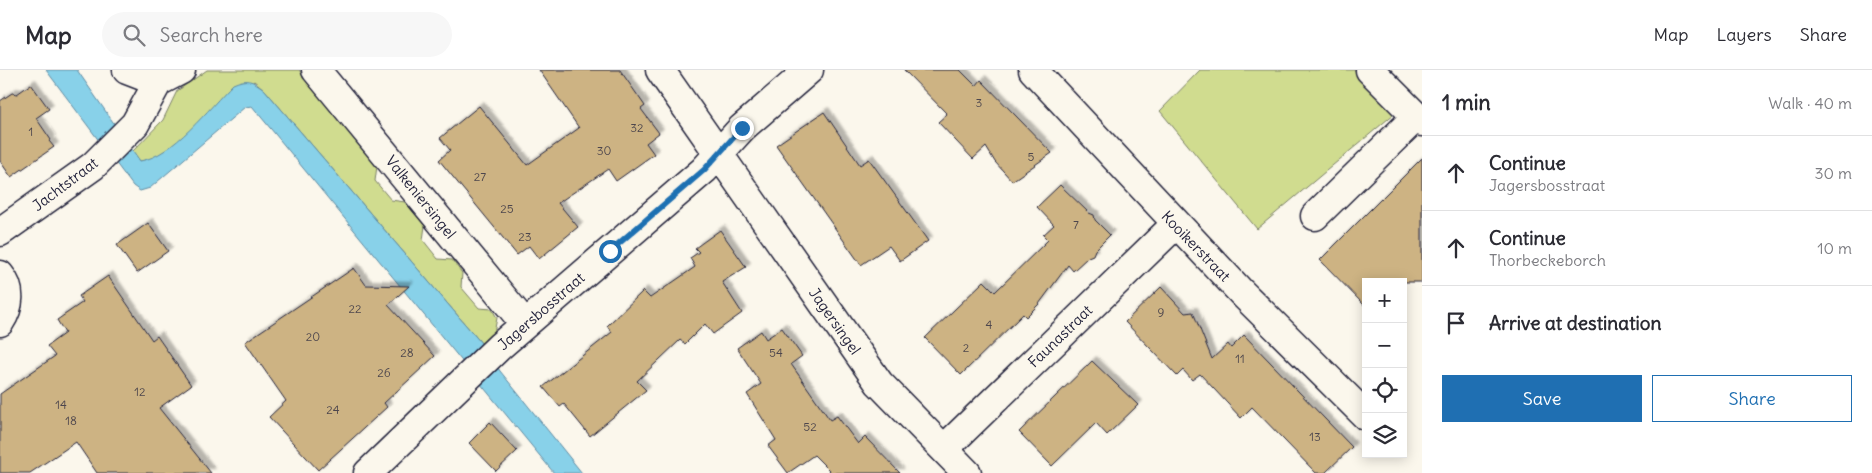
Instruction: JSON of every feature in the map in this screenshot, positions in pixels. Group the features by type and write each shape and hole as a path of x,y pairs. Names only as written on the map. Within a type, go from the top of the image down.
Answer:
{"street":[{"path":"127,70 170,76"},
{"name":"Valkeniersingel","path":"316,70 525,324"},
{"path":"660,70 719,156"},
{"name":"Jagersbosstraat","path":"368,473 500,346 719,156 742,128 810,70"},
{"name":"Kooikerstraat","path":"1033,70 1176,224 1363,413"},
{"path":"1315,216 1419,119 1370,70"},
{"name":"Jachtstraat","path":"0,232 93,166 135,124 170,76"},
{"name":"Jagersingel","path":"719,156 878,382 967,473"},
{"name":"Faunastraat","path":"944,449 1176,224"},
{"path":"0,274 8,290 9,303 0,322"}],"green space":[{"path":"207,70 299,70 377,166 375,181 391,200 405,202 425,226 423,240 438,259 452,260 462,273 461,287 479,308 492,309 497,318 494,333 482,344 264,89 254,81 170,148 152,159 140,161 132,152 163,120 177,91"},
{"path":"1200,70 1368,70 1401,108 1257,229 1160,111"}],"water":[{"path":"46,70 77,70 140,161 152,157 178,141 233,84 249,81 264,89 482,344 500,371 582,473 554,473 252,106 245,107 150,188 140,191 133,186"}],"building":[{"path":"539,70 620,70 645,106 641,109 659,133 646,143 654,154 616,181 608,169 558,203 578,227 539,259 529,246 517,255 439,160 450,150 440,138 479,106 527,165 579,128"},
{"path":"904,70 960,70 976,86 981,80 1052,153 1012,181 995,162 986,147 973,159 938,122 947,114"},
{"path":"31,84 49,109 36,118 54,147 11,177 0,161 0,101 12,93 17,94"},
{"path":"824,112 860,165 869,159 928,241 900,261 889,246 861,265 776,145"},
{"path":"1422,158 1422,282 1407,282 1407,278 1362,278 1362,303 1320,260"},
{"path":"1060,185 1089,213 1094,215 1095,220 1110,235 1095,250 1093,255 1088,257 1073,271 1068,265 1039,304 1026,317 1023,314 961,375 925,338 984,281 995,292 1048,240 1043,235 1054,225 1037,207"},
{"path":"148,223 168,251 137,273 117,245"},
{"path":"720,230 746,267 722,282 742,313 713,334 705,324 685,344 680,340 637,381 646,390 590,436 564,404 560,407 543,387 612,332 607,326 643,291 650,298 695,267 690,258 699,252 695,248"},
{"path":"354,268 366,285 409,286 388,305 435,356 384,403 387,407 318,470 269,417 286,401 245,342"},
{"path":"108,276 152,340 157,336 191,385 159,408 211,473 97,473 76,442 30,473 0,473 0,394 55,356 47,346 65,333 57,320 83,302 79,296"},
{"path":"1161,287 1185,313 1193,312 1212,359 1228,344 1231,348 1244,335 1352,447 1325,473 1316,473 1252,407 1241,418 1200,374 1192,380 1183,370 1177,376 1125,322"},
{"path":"782,328 802,356 791,364 830,420 837,416 858,444 865,437 900,473 828,473 830,471 814,455 788,473 768,446 776,440 747,394 761,384 737,348 761,331 766,339"},
{"path":"1092,361 1138,405 1107,435 1096,423 1052,466 1019,432"},
{"path":"490,422 517,451 496,471 469,443"}],"route":[{"path":"610,251 704,170 719,156 742,128"}]}
